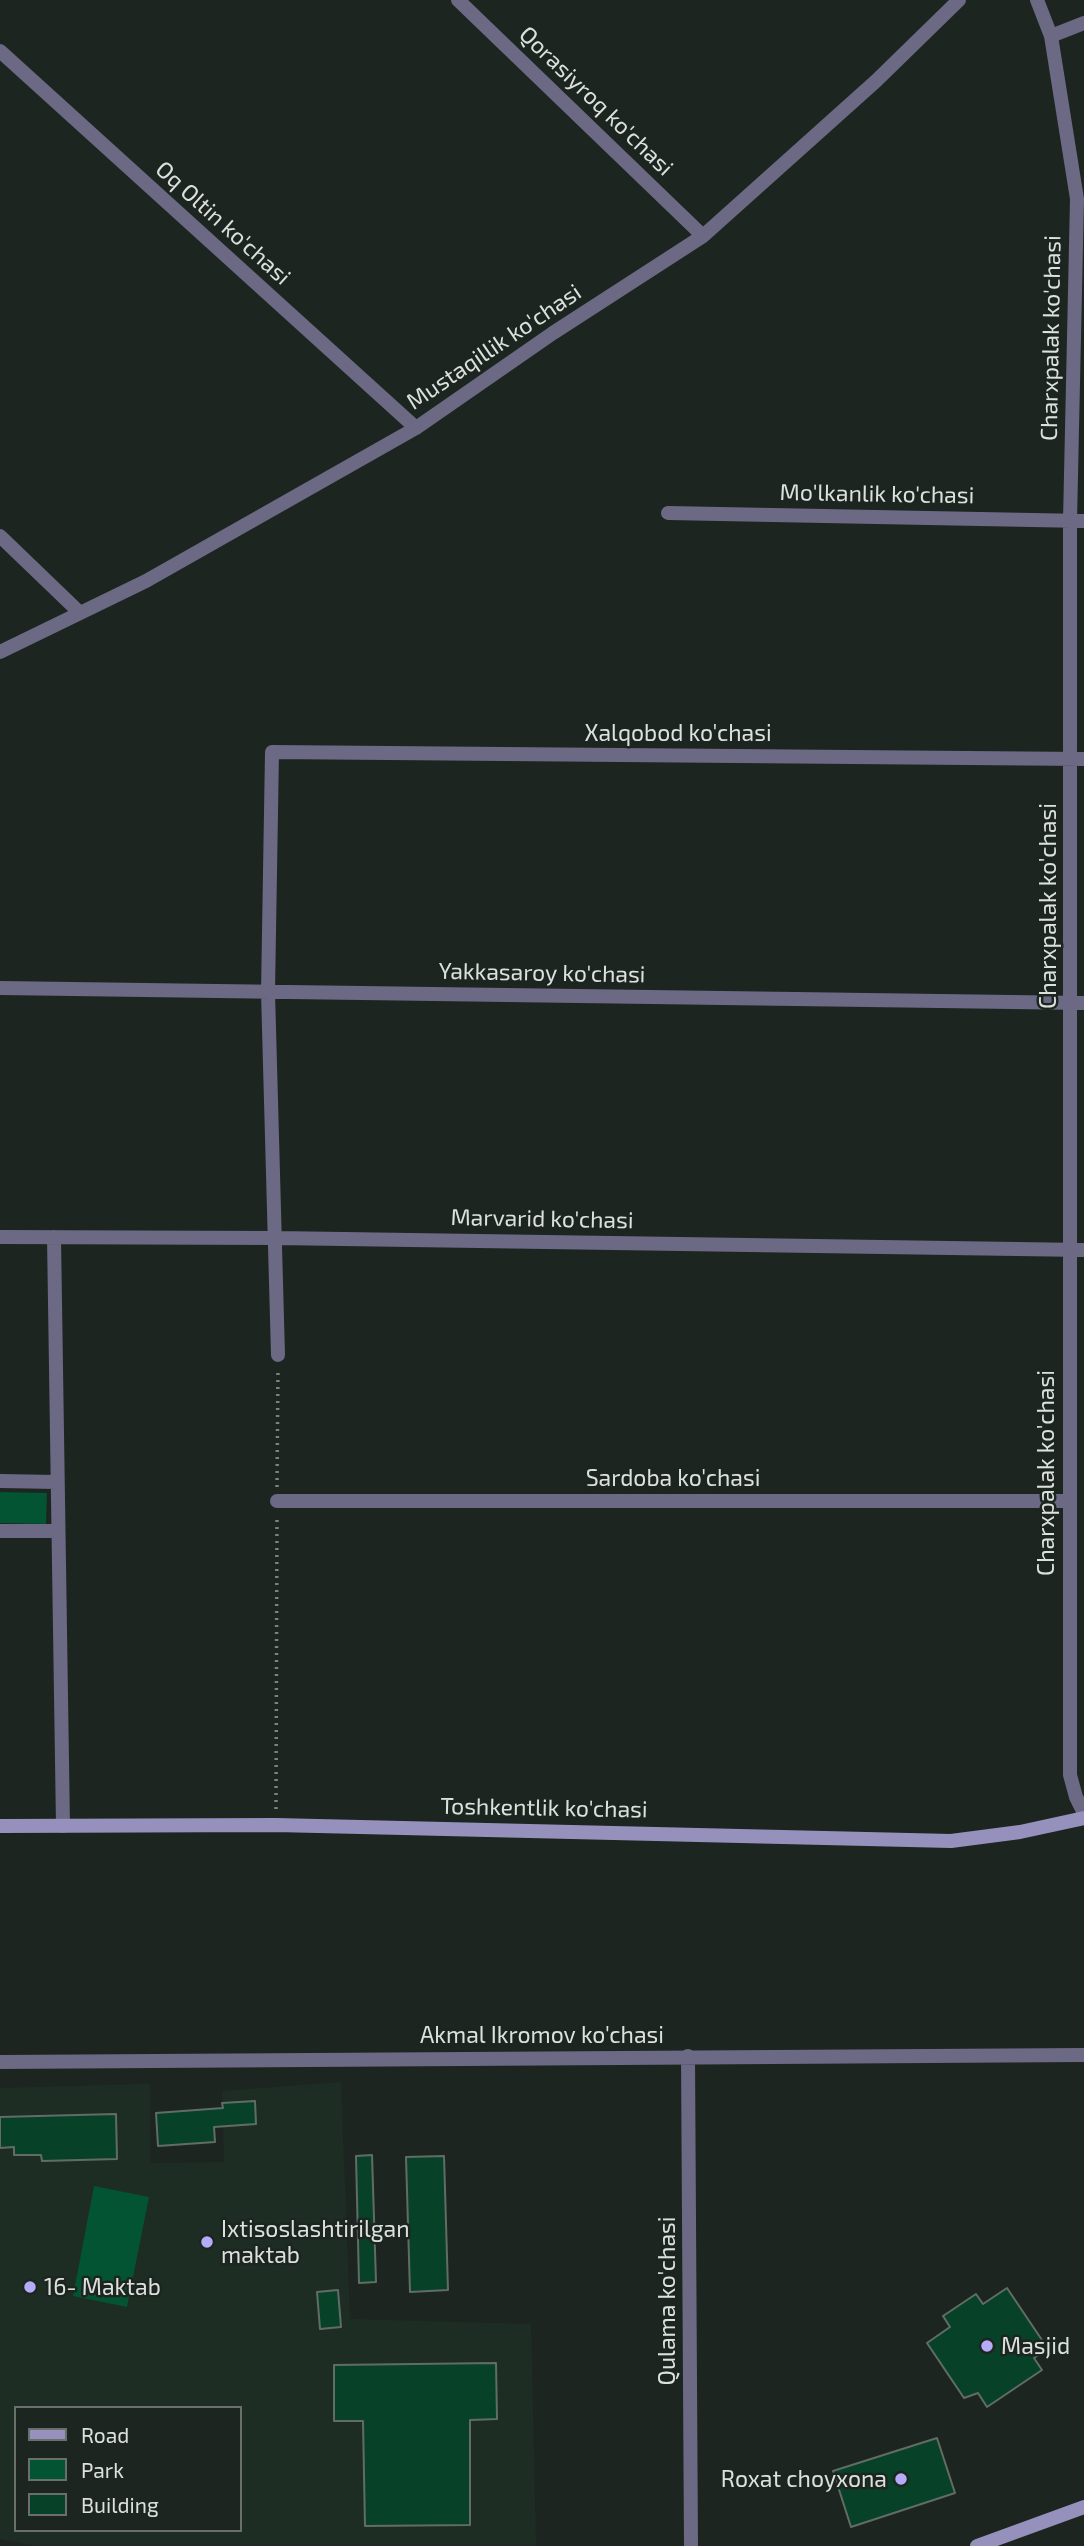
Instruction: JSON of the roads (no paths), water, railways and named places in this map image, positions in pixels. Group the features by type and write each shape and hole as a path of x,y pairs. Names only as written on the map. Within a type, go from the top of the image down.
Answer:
{"main road":[{"name":"Toshkentlik ko'chasi","path":"0,1826 276,1825 951,1840 1020,1832 1084,1816"},
{"path":"977,2546 1084,2507"}],"street":[{"name":"Qorasiyroq ko'chasi","path":"458,0 703,236"},
{"name":"Mustaqillik ko'chasi","path":"0,652 146,581 416,428 553,333 703,236 876,81 959,0"},
{"name":"Charxpalak ko'chasi","path":"1037,0 1051,36 1081,199 1077,521 1078,1003 1068,1250 1070,1775 1084,1816"},
{"path":"1051,36 1084,23"},
{"name":"Oq Oltin ko'chasi","path":"0,51 416,428"},
{"name":"Mo'lkanlik ko'chasi","path":"668,513 1077,521"},
{"path":"0,536 79,612"},
{"name":"Xalqobod ko'chasi","path":"268,992 272,752 1077,759"},
{"name":"Yakkasaroy ko'chasi","path":"0,988 1078,1003"},
{"path":"268,992 278,1355"},
{"name":"Marvarid ko'chasi","path":"0,1237 276,1238 1084,1250"},
{"path":"54,1237 62,1826"},
{"path":"0,1481 57,1482"},
{"name":"Sardoba ko'chasi","path":"277,1501 1069,1501"},
{"path":"0,1531 58,1531"},
{"name":"Akmal Ikromov ko'chasi","path":"0,2062 688,2056 1084,2056"},
{"name":"Qulama ko'chasi","path":"688,2056 691,2546"}],"place":[{"name":"Ixtisoslashtirilgan maktab","path":"207,2242"},
{"name":"16- Maktab","path":"30,2287"},
{"name":"Masjid","path":"987,2346"},
{"name":"Roxat choyxona","path":"901,2479"}]}
